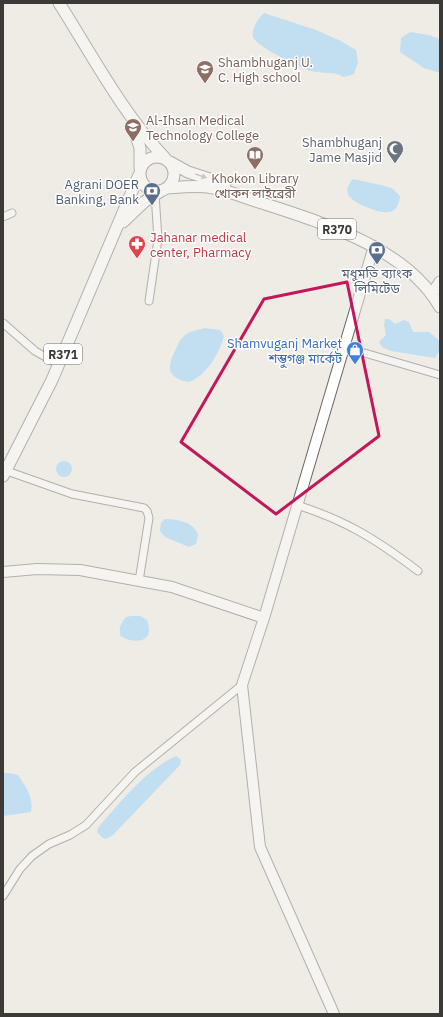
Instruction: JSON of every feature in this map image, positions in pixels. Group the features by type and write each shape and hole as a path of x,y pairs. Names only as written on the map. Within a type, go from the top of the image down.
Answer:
{"main road":[{"name":"R370","path":"59,3 127,111 147,139 167,160 188,172 323,218 380,242 415,267 437,289 440,307"},
{"name":"R371","path":"5,473 58,364 117,230 140,172 140,148 127,111"},
{"path":"160,156 167,160 174,172 174,178 161,191 157,191 147,188 140,180 140,172 142,165 150,158 160,156"},
{"name":"R370","path":"161,191 212,187 321,222 374,246 410,273 437,289"},
{"name":"R371","path":"117,230 130,214 161,191"}],"street":[{"path":"150,301 158,240 161,191"},
{"path":"3,217 12,213"},
{"path":"334,1014 260,847 242,686 264,618 374,246"},
{"path":"3,323 35,351 58,364"},
{"path":"344,347 440,375"},
{"path":"5,473 72,494 121,503 147,511 149,518 139,581"},
{"path":"297,505 334,517 365,534 418,571"},
{"path":"3,572 37,569 80,570 139,581 195,594 264,618"},
{"path":"3,896 20,869 32,856 48,844 70,836 86,825 135,772 242,686"}],"highlighted area":[{"path":"347,282 379,436 276,514 181,442 264,299"}],"water":[{"path":"264,13 316,30 341,41 356,50 358,62 354,74 344,77 337,74 311,71 289,62 262,46 253,37 253,31 260,17"},
{"path":"410,32 429,35 440,39 440,73 424,68 400,52 401,38"},
{"path":"353,179 393,189 400,196 396,209 381,212 358,203 349,196 347,191"},
{"path":"385,319 389,319 395,324 404,320 409,322 413,332 429,332 440,341 440,350 435,358 391,351 382,347 379,342 386,335 384,325"},
{"path":"205,328 220,330 224,336 219,350 207,369 189,382 173,376 170,369 170,364 179,342 186,334"},
{"path":"64,461 70,463 72,469 70,475 64,477 58,475 56,469 58,463"},
{"path":"165,519 184,522 193,527 198,535 196,544 189,547 165,537 160,531 161,523"},
{"path":"140,616 147,620 149,630 148,635 142,640 137,641 127,639 120,635 120,627 122,623 126,617"},
{"path":"176,756 181,760 180,765 113,835 106,839 103,838 97,832 98,828 115,808 144,778 165,762"},
{"path":"3,773 18,775 30,797 32,807 31,812 3,816"}],"place":[{"name":"Shambhuganj U. C. High school","path":"205,84"},
{"name":"Al-Ihsan Medical Technology College","path":"133,142"},
{"name":"Shambhuganj Jame Masjid","path":"395,164"},
{"name":"Khokon Library খোকন লাইব্রেরী","path":"255,170"},
{"name":"Agrani DOER Banking, Bank","path":"152,206"},
{"name":"Jahanar medical center, Pharmacy","path":"137,259"},
{"name":"মধুমতি ব্যাংক লিমিটেড","path":"377,265"},
{"name":"Shamvuganj Market শম্ভুগঞ্জ মার্কেট","path":"355,365"}]}
